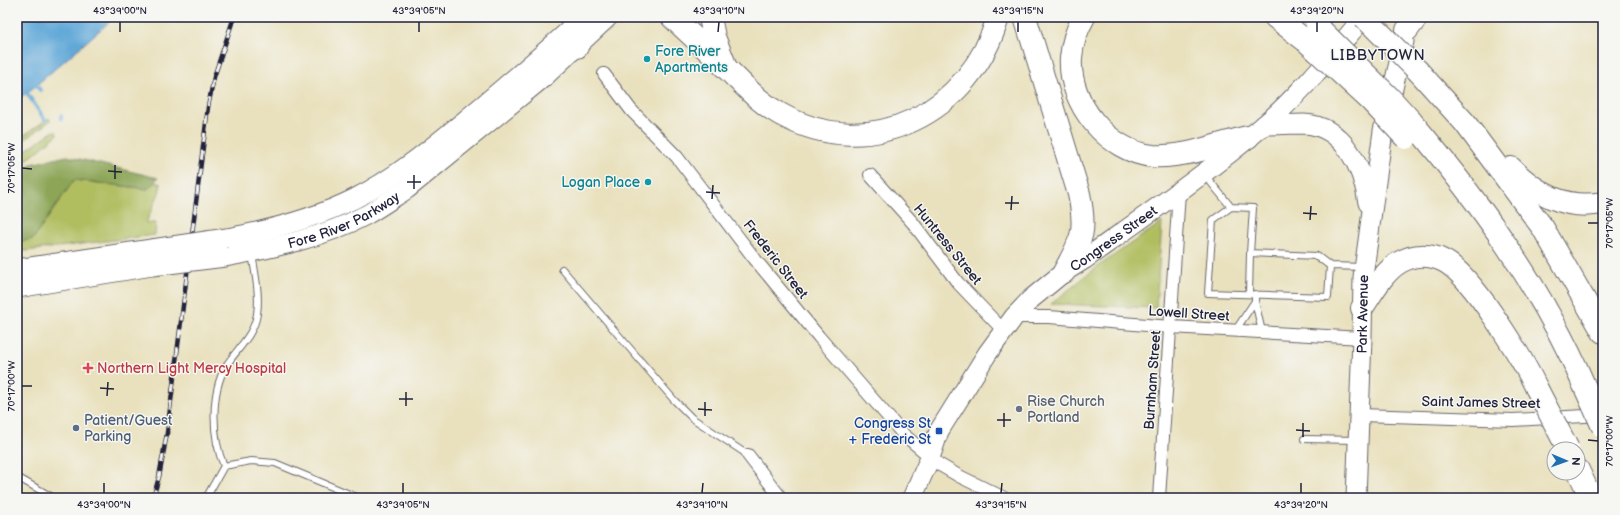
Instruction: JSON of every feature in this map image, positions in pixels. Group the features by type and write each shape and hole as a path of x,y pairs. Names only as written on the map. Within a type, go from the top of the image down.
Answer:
{"highway":[{"path":"672,17 726,67 757,99 781,115 794,121 809,126 839,132 871,132 886,129 915,120 928,113 960,88 976,68 988,47 998,17"},
{"path":"710,17 717,44 726,67"},
{"path":"1025,17 1079,194 1084,217 1080,241 1064,272"},
{"path":"1084,17 1074,40 1071,58 1073,77 1080,98 1090,116 1099,129 1114,142 1132,150 1152,156 1169,156 1205,150 1256,131"},
{"path":"1275,17 1310,28 1371,101 1408,129 1503,241 1543,304 1572,358 1603,427"},
{"path":"1364,17 1419,72 1465,123 1486,149 1543,228 1603,332"},
{"path":"577,20 577,47"},
{"path":"1486,149 1505,162 1536,191 1550,198 1566,203 1582,205 1603,203"},
{"path":"1362,308 1389,270 1401,261 1416,256 1432,256 1445,261 1457,270 1477,292 1528,369 1564,441"},
{"path":"1583,481 1591,498"}],"main road":[{"name":"Fore River Parkway","path":"17,269 152,258 225,257 252,252 307,238 365,215 407,189 544,77 608,17"},
{"name":"Congress Street","path":"912,498 930,458 940,430 987,354 1009,324 1031,299 1064,272 1085,259 1204,174 1256,131 1306,83 1364,17"},
{"name":"Fore River Parkway","path":"17,288 152,258 227,238 260,232 321,214 355,199 394,176 429,150 532,64 577,20"},
{"name":"Park Avenue","path":"1356,498 1364,267 1383,131 1412,21"},
{"path":"1256,131 1304,124 1320,128 1345,145 1355,158 1365,183 1371,218"}],"street":[{"name":"Frederic Street","path":"604,74 631,110 677,157 754,258 819,337 903,434 930,458 959,476 1004,498"},
{"name":"Huntress Street","path":"870,175 913,223 958,282 1009,324"},
{"name":"Burnham Street","path":"1159,498 1179,192"},
{"name":"Lowell Street","path":"1009,324 1049,317 1171,327 1362,338"},
{"name":"Saint James Street","path":"1360,415 1498,420 1603,415"},
{"path":"748,455 781,498"}],"lane":[{"path":"1204,174 1231,207"},
{"path":"1248,294 1253,208 1231,207 1212,220 1208,293 1328,297 1330,266"},
{"path":"206,498 224,466 216,440 215,408 221,376 226,366 248,336 257,315 258,296 252,252"},
{"path":"1250,253 1317,256 1330,266 1364,267"},
{"path":"562,269 674,400 692,418 748,455"},
{"path":"1255,294 1255,301 1262,332"},
{"path":"1235,331 1255,301"},
{"path":"1304,439 1358,440"},
{"path":"224,466 251,461 275,464 359,498"},
{"path":"17,477 54,498"}],"green space":[{"path":"49,118 50,121 17,145 17,140"},
{"path":"56,131 57,135 32,156 17,166 17,156 52,132"},
{"path":"67,156 158,178 148,189 74,180 33,239 17,242 17,173 31,164"},
{"path":"74,180 148,189 154,182 161,184 159,193 146,223 156,223 155,235 17,252 17,242 33,239"},
{"path":"1162,222 1156,308 1051,304 1097,267"}],"water":[{"path":"17,17 115,17 17,100"}],"waterway":[{"path":"36,85 40,90"},
{"path":"27,93 45,120"}],"railway":[{"path":"153,498 159,477 167,433 208,107 214,77 234,17"}],"place":[{"name":"Fore River Apartments","path":"647,59"},
{"name":"Logan Place","path":"648,182"},
{"name":"Northern Light Mercy Hospital","path":"88,368"},
{"name":"Rise Church Portland","path":"1019,409"},
{"name":"Patient/Guest Parking","path":"76,428"},
{"name":"Congress St + Frederic St","path":"939,431"}],"district":[{"name":"LIBBYTOWN","path":"1378,55"}]}
